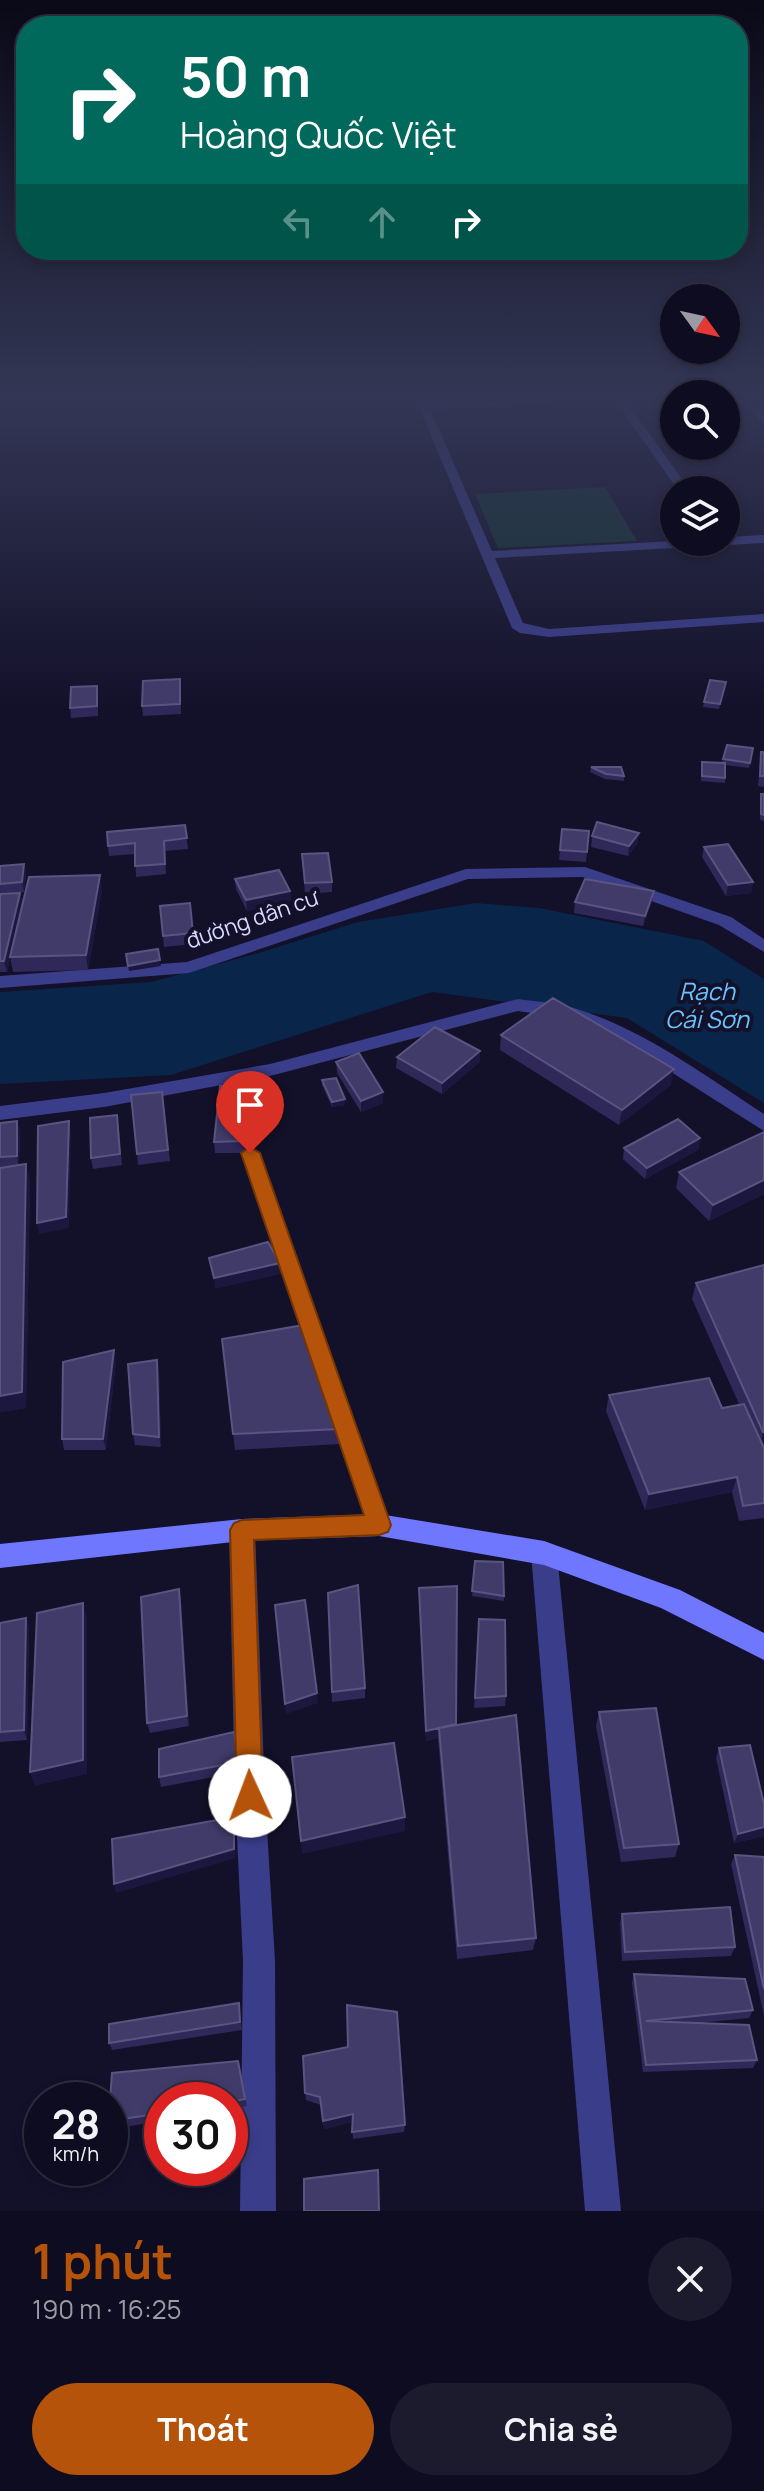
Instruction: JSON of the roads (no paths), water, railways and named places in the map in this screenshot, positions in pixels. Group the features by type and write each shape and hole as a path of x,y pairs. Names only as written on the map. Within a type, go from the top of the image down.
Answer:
{"street":[{"path":"465,503 514,620 525,630 549,633 764,618"},
{"path":"740,540 764,539"},
{"path":"486,555 660,545"},
{"name":"đường dân cư","path":"0,982 189,967 466,874 585,872 725,921 764,947"},
{"path":"0,1113 104,1100 270,1070 518,1005 568,1012 608,1027 667,1060 764,1124"},
{"path":"0,1556 242,1530 379,1525 544,1553 670,1599 764,1647"},
{"path":"242,1530 250,1796 259,1961 258,2211"},
{"path":"544,1553 603,2211"}],"lane":[{"path":"250,1153 379,1525"}],"water":[{"name":"Rạch Cái Sơn","path":"476,903 539,908 704,941 764,979 764,1103 627,1018 432,992 171,1075 0,1084 0,992 151,982 358,922"}]}
